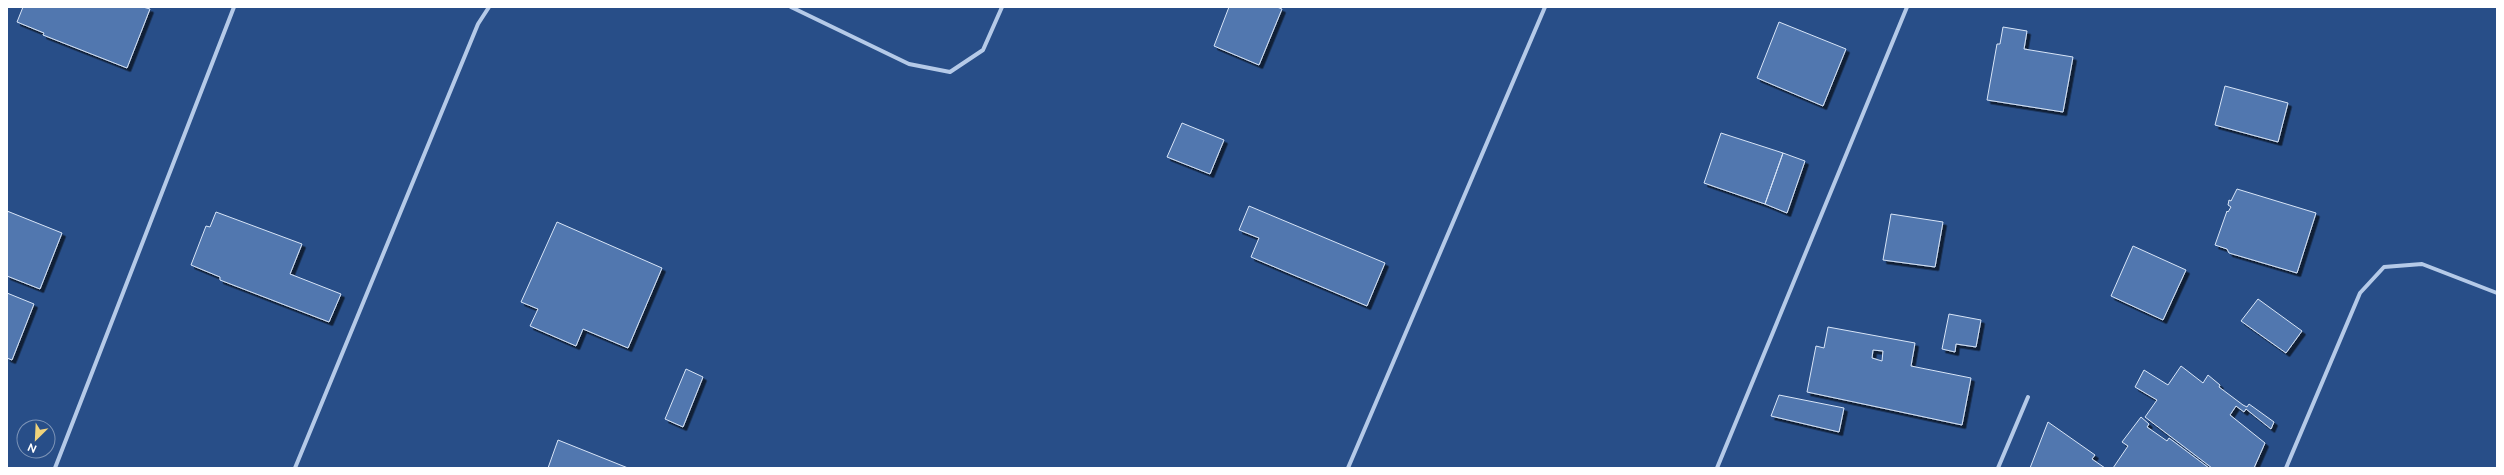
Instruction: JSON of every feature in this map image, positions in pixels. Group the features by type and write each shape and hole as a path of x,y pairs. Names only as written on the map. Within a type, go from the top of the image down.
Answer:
{"street":[{"path":"55,468 234,7"},
{"path":"295,468 475,32 489,7"},
{"path":"792,7 909,64 950,72 983,50 1002,7"},
{"path":"1348,468 1545,7"},
{"path":"1717,468 1907,7"},
{"path":"2286,468 2360,293 2384,267 2422,264 2497,293"},
{"path":"1998,468 2028,397"}],"building":[{"path":"23,7 143,7 150,9 127,68 43,35 44,33 17,22"},
{"path":"1229,7 1277,7 1282,9 1259,65 1214,46"},
{"path":"1779,22 1846,49 1823,106 1757,78"},
{"path":"2003,27 2027,31 2024,49 2073,57 2063,112 1987,100 1997,44 2000,44"},
{"path":"2225,86 2288,103 2278,142 2215,125"},
{"path":"1182,123 1224,140 1210,174 1167,157"},
{"path":"1721,133 1783,153 1765,204 1704,183"},
{"path":"1783,153 1805,161 1787,213 1765,204"},
{"path":"2237,189 2316,213 2297,273 2229,253 2227,249 2215,245 2227,211 2228,212 2231,207 2228,205 2229,200 2231,201"},
{"path":"1249,206 1385,263 1367,306 1251,257 1259,238 1239,230"},
{"path":"7,211 62,233 40,289 7,276"},
{"path":"216,212 302,244 290,274 341,294 329,322 220,280 220,277 191,265 206,226 210,227"},
{"path":"1891,214 1943,222 1935,267 1883,260"},
{"path":"557,222 662,268 628,348 583,329 576,346 530,326 538,309 521,302"},
{"path":"2133,246 2186,270 2163,320 2111,296"},
{"path":"7,293 34,304 12,360 7,358"},
{"path":"2258,299 2302,331 2286,353 2241,321"},
{"path":"1949,314 1981,320 1976,347 1956,344 1955,352 1942,349"},
{"path":"1828,327 1915,343 1911,366 1971,378 1962,425 1807,392 1816,346 1824,348","holes":["1873,350 1883,351 1882,361 1872,358"]},
{"path":"2181,366 2203,383 2208,375 2220,385 2219,387 2243,405 2247,407 2249,404 2274,422 2271,429 2246,409 2244,412 2236,406 2230,415 2265,443 2254,468 2212,468 2145,417 2157,400 2135,387 2144,370 2168,385"},
{"path":"686,369 703,377 683,427 665,419"},
{"path":"1779,395 1844,408 1839,432 1771,416"},
{"path":"2141,417 2149,424 2147,427 2167,441 2169,438 2209,468 2113,468 2128,446 2122,442"},
{"path":"2048,422 2095,455 2092,459 2105,468 2030,468"},
{"path":"558,440 628,468 548,468"}]}
